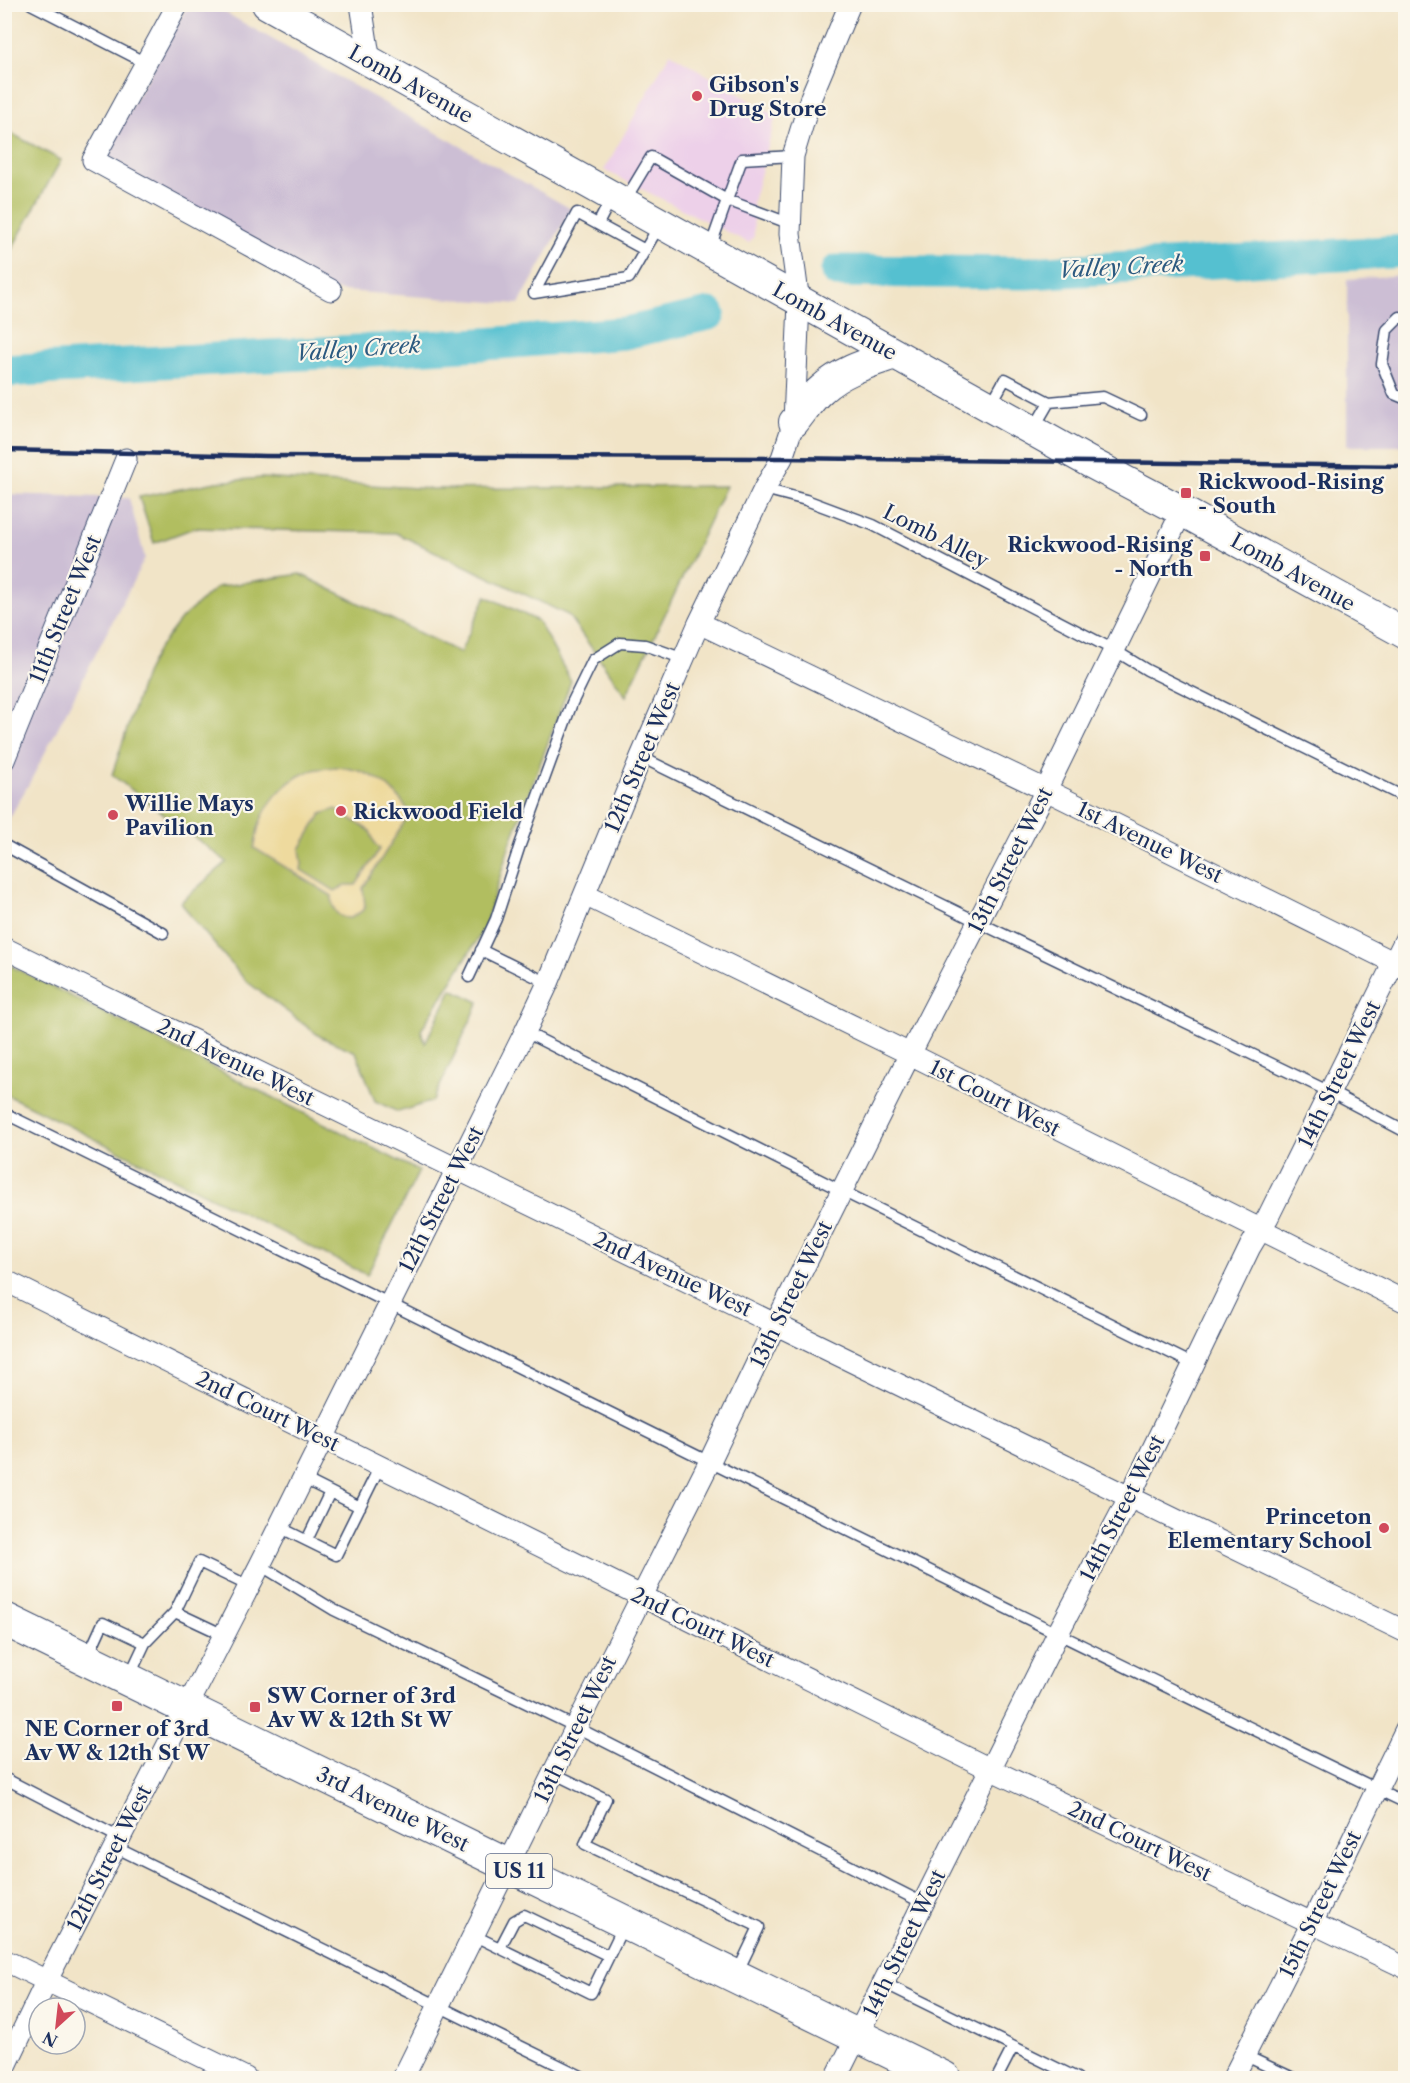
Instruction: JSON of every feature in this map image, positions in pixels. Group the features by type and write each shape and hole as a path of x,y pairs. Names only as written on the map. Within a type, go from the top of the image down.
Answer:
{"main road":[{"name":"Lomb Avenue","path":"267,4 1032,431 1406,634"},
{"path":"794,422 820,390 840,375 895,354"},
{"name":"3rd Avenue West","path":"4,1619 945,2079"}],"street":[{"path":"178,4 93,160 331,290"},
{"path":"361,4 370,62"},
{"name":"12th Street West","path":"4,2070 47,1980 260,1565 525,1032 699,623 764,489 782,458 794,422 799,302 791,253 793,156 806,112 850,4"},
{"name":"11th Street West","path":"4,760 126,459"},
{"name":"13th Street West","path":"403,2079 910,1054 1046,790 1182,511"},
{"name":"1st Avenue West","path":"699,623 1046,790 1400,965"},
{"name":"1st Court West","path":"585,895 910,1054 1406,1302"},
{"name":"14th Street West","path":"836,2079 1058,1633 1130,1496 1260,1230 1330,1092 1400,965 1406,938"},
{"name":"2nd Avenue West","path":"4,948 1406,1632"},
{"name":"2nd Court West","path":"4,1280 990,1769 1406,1968"},
{"name":"15th Street West","path":"1233,2079 1406,1729"},
{"path":"4,1960 246,2079"}],"lane":[{"path":"31,4 146,63"},
{"path":"709,251 742,159 793,156"},
{"path":"598,224 651,157 727,200 791,224"},
{"path":"645,250 577,213 534,293 629,278 660,224"},
{"path":"1406,319 1400,317 1387,330 1382,364 1394,394 1406,399"},
{"path":"990,407 1005,379 1049,402 1103,397 1141,415"},
{"path":"1032,431 1049,402"},
{"name":"Lomb Alley","path":"764,489 806,500 873,525 1114,650 1147,670 1406,798"},
{"path":"469,977 496,919 572,703 593,660 620,643 645,645 684,659"},
{"path":"641,757 1330,1092 1406,1132"},
{"path":"4,845 163,933"},
{"path":"482,951 548,982"},
{"path":"525,1032 1193,1364"},
{"path":"4,1113 390,1302 709,1463 1406,1803"},
{"path":"279,1527 336,1555 346,1526 360,1507 380,1466"},
{"path":"302,1478 360,1507"},
{"path":"307,1540 322,1514 330,1492"},
{"path":"128,1680 145,1643 175,1612 199,1562 249,1586"},
{"path":"260,1565 334,1610 576,1727 923,1904"},
{"path":"175,1612 224,1635"},
{"path":"86,1659 104,1623 145,1643"},
{"path":"553,1773 606,1799 585,1844 759,1927 736,1976"},
{"path":"4,1778 120,1838 123,1851 585,2079"},
{"path":"501,1948 514,1921 524,1915 541,1927 578,1946 609,1956"},
{"path":"473,1935 544,1964 564,1974 591,1993 626,1923"},
{"path":"884,1983 1077,2079"},
{"path":"997,2079 1013,2047"},
{"path":"1244,2055 1293,2079"}],"shaded area":[{"path":"188,5 212,5 571,209 519,304 331,290 103,158"},
{"path":"670,53 776,116 753,202 754,236 749,243 604,170"},
{"path":"1405,275 1405,446 1347,446 1347,279"},
{"path":"5,494 129,498 145,558 5,826"}],"green space":[{"path":"5,130 61,160 5,261"},
{"path":"262,478 432,489 726,486 626,696 568,615 396,533 194,528 154,543 139,497 216,482"},
{"name":"Rickwood Field","path":"300,574 460,653 486,596 538,621 571,681 509,847 484,929 421,1030 425,1043 452,989 479,1002 433,1101 398,1112 375,1101 356,1052 321,1037 246,981 192,918 181,902 227,862 112,775 145,674 158,649 182,618 217,587"},
{"path":"5,963 419,1171 367,1275 5,1094"}],"sand":[{"path":"338,767 371,775 396,794 410,813 363,888 365,906 362,911 351,918 342,917 336,912 332,896 254,848 262,817 283,788 309,771","holes":["336,809 370,831 375,844 380,849 356,885 346,885 335,891 301,870 300,849 321,814"]}],"waterway":[{"name":"Valley Creek","path":"837,271 1028,273 1406,251"},
{"name":"Valley Creek","path":"4,371 499,343 625,333 709,314"}],"railway":[{"path":"4,450 266,456 782,458 1406,466"}],"place":[{"name":"Gibson's Drug Store","path":"697,96"},
{"name":"Rickwood-Rising - South","path":"1186,493"},
{"name":"Rickwood-Rising - North","path":"1205,556"},
{"name":"Rickwood Field","path":"341,811"},
{"name":"Willie Mays Pavilion","path":"113,815"},
{"name":"Princeton Elementary School","path":"1384,1528"},
{"name":"NE Corner of 3rd Av W & 12th St W","path":"117,1706"},
{"name":"SW Corner of 3rd Av W & 12th St W","path":"255,1707"}]}
